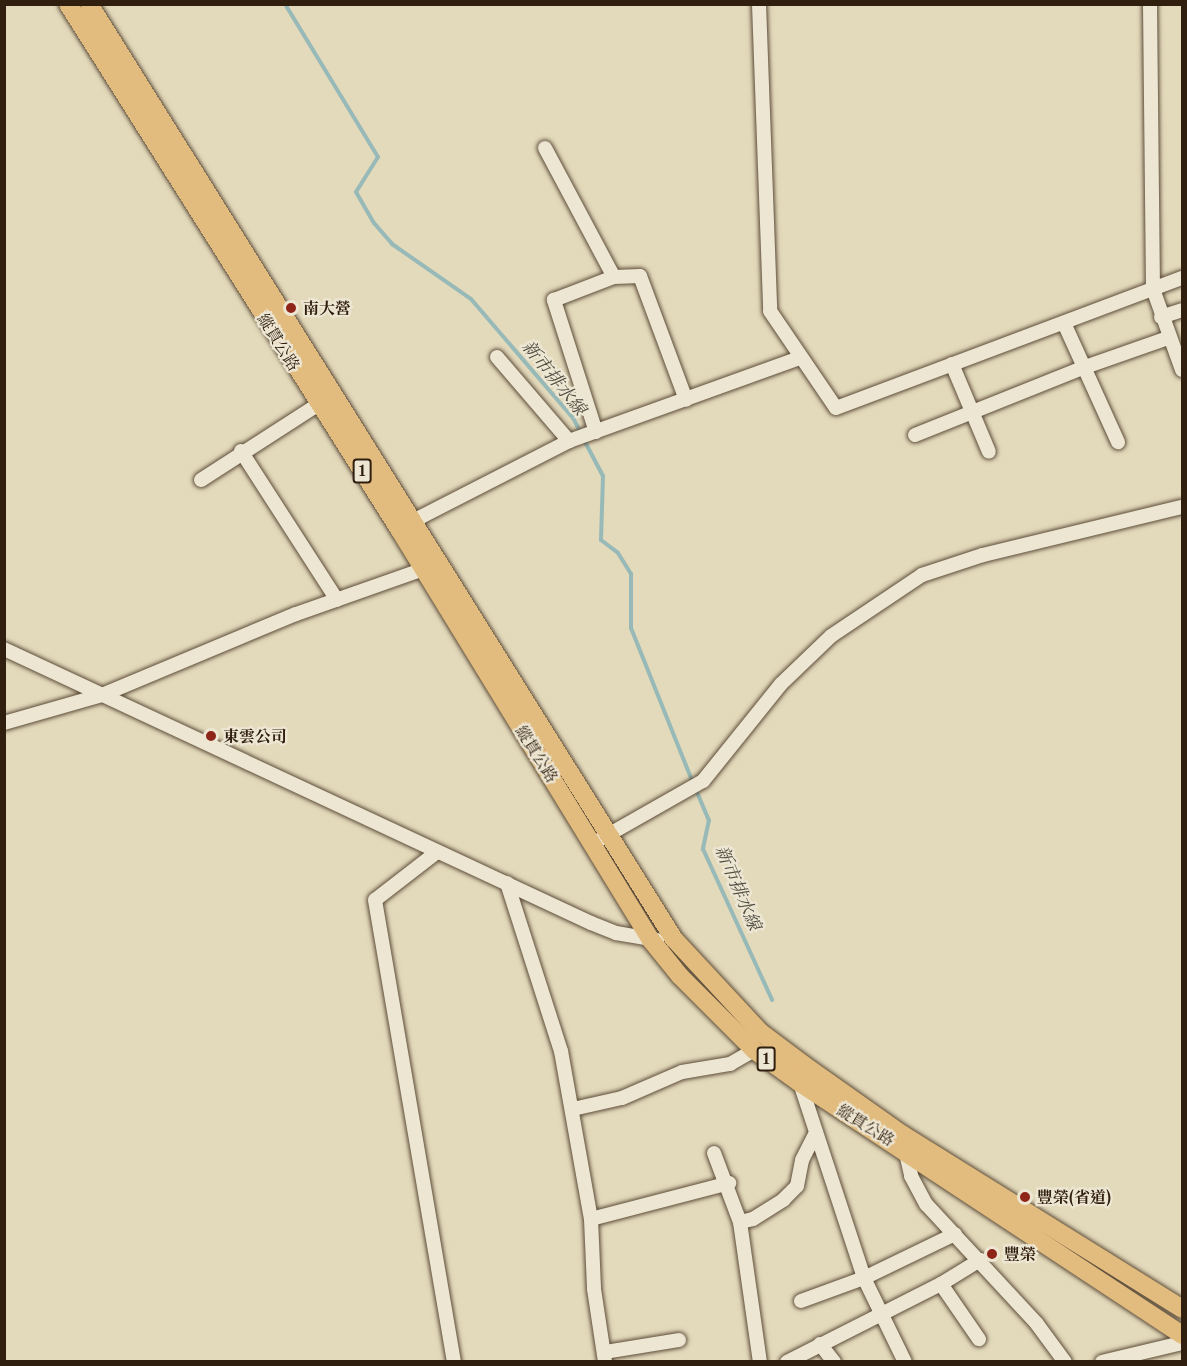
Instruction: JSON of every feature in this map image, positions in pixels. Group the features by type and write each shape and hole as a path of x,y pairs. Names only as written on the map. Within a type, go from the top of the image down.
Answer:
{"main road":[{"name":"縱貫公路","path":"68,4 406,524 600,839 651,940 712,1012 754,1050 800,1083 904,1142 1182,1309"},
{"name":"縱貫公路","path":"89,4 326,400"},
{"name":"縱貫公路","path":"406,524 424,569 600,839 674,939 760,1032 989,1210 1182,1335"}],"street":[{"path":"759,4 770,311 836,408 1182,278"},
{"path":"1150,4 1152,289 1168,338 1182,370"},
{"path":"545,148 614,277"},
{"path":"596,432 554,300 614,277 640,276 686,400"},
{"path":"1161,317 1182,310"},
{"path":"1064,323 1118,442"},
{"path":"915,435 1085,366 1168,338"},
{"path":"497,357 569,441"},
{"path":"406,524 569,441 800,358"},
{"path":"952,364 989,452"},
{"path":"201,480 241,451 326,400"},
{"path":"241,451 337,600"},
{"path":"600,839 703,781 781,684 831,636 922,575 983,555 1182,507"},
{"path":"4,723 102,696 337,600 424,569"},
{"path":"4,649 616,933 651,940 674,939"},
{"path":"438,852 375,900 454,1362"},
{"path":"507,883 561,1051 573,1109 591,1219 594,1289 605,1357 679,1340"},
{"path":"573,1109 622,1098 682,1072 730,1064 754,1050"},
{"path":"800,1083 864,1278 880,1316 905,1362"},
{"path":"740,1222 753,1219 783,1200 797,1186 802,1160 816,1132"},
{"path":"904,1142 911,1176 921,1195 980,1260 1065,1362"},
{"path":"714,1153 729,1184 740,1222 760,1362"},
{"path":"591,1219 729,1184"},
{"path":"801,1301 864,1278 955,1234"},
{"path":"787,1362 941,1284 980,1260"},
{"path":"941,1284 979,1340"},
{"path":"1102,1362 1182,1343"},
{"path":"820,1344 834,1362"}],"waterway":[{"name":"新市排水線","path":"285,4 378,157 356,192 374,223 392,244 471,299 573,418 581,433"},
{"name":"新市排水線","path":"584,440 603,476 601,540 618,553 631,574 631,628 693,783"},
{"name":"新市排水線","path":"696,790 709,820 703,849 772,1000"}],"place":[{"name":"南大營","path":"291,308"},
{"name":"東雲公司","path":"211,736"},
{"name":"豐榮(省道)","path":"1025,1197"},
{"name":"豐榮","path":"992,1254"}]}
